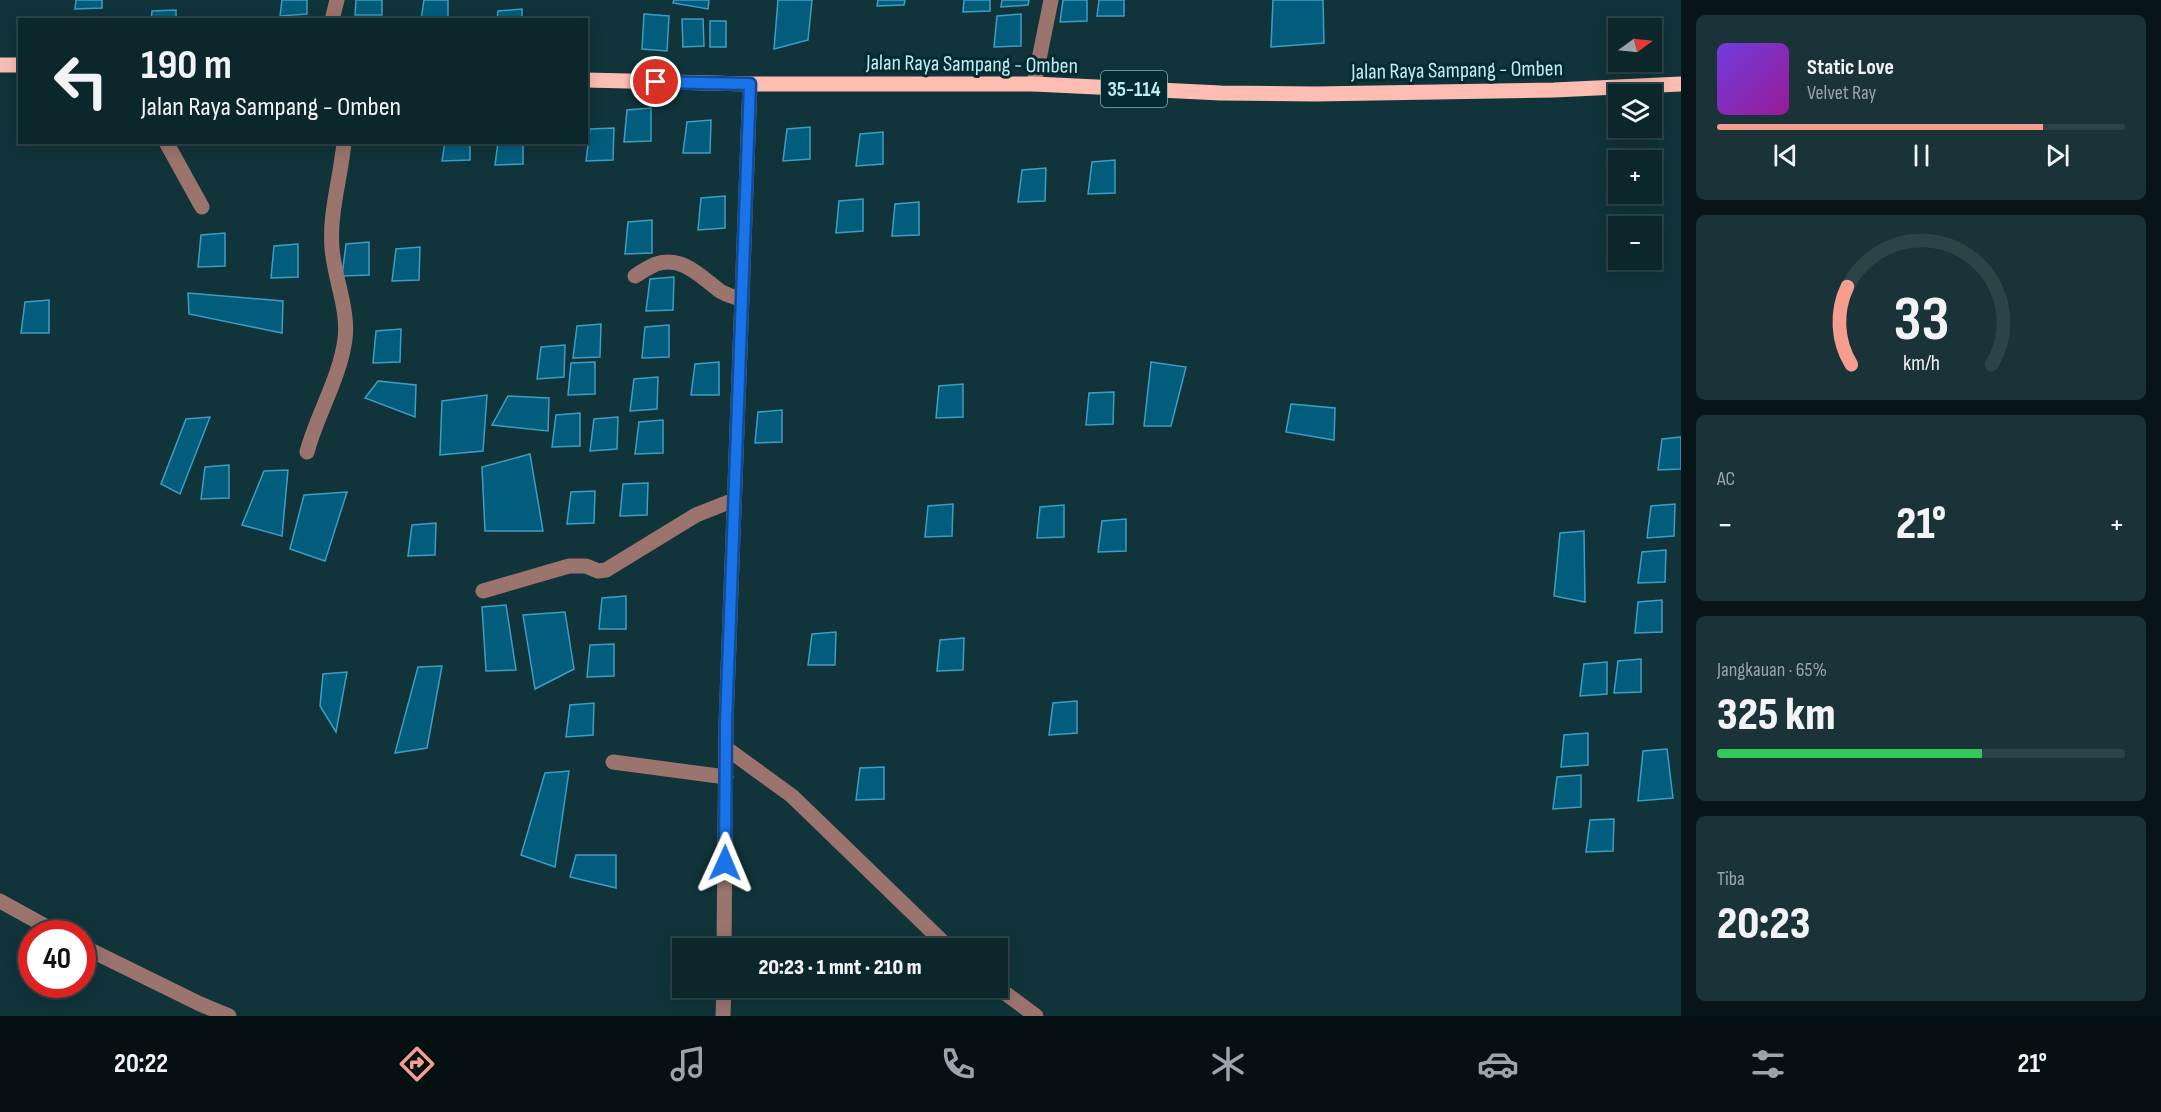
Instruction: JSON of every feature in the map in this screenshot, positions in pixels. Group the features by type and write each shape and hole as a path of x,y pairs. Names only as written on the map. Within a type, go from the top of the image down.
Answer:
{"main road":[{"path":"0,65 18,65"},
{"name":"Jalan Raya Sampang - Omben","path":"588,80 750,84 1034,84 1221,93 1315,94 1554,90 1681,84"}],"street":[{"path":"332,18 337,0"},
{"path":"1034,84 1051,0"},
{"path":"724,938 726,748 750,84"},
{"path":"167,144 202,207"},
{"path":"307,452 313,428 330,390 346,338 345,317 332,246 344,144"},
{"path":"634,276 655,264 674,263 701,274 722,292 742,300"},
{"path":"483,591 569,566 586,566 598,571 606,570 696,515 734,500"},
{"path":"726,748 792,796 939,938"},
{"path":"613,762 726,777"},
{"path":"0,901 34,920"},
{"path":"96,953 229,1016"},
{"path":"1008,995 1036,1016"},
{"path":"723,1016 724,998"}],"building":[{"path":"76,0 102,0 102,8 75,9"},
{"path":"282,0 307,0 307,14 280,16"},
{"path":"356,0 382,0 382,15 355,15"},
{"path":"424,0 448,0 448,18 421,18"},
{"path":"674,0 709,0 708,9 673,3"},
{"path":"778,0 812,0 808,40 774,49"},
{"path":"878,0 905,0 904,5 877,6"},
{"path":"964,0 990,0 990,11 963,12"},
{"path":"1002,0 1029,0 1028,5 1001,7"},
{"path":"1063,0 1087,0 1087,21 1060,22"},
{"path":"1099,0 1124,0 1124,16 1097,16"},
{"path":"1273,0 1323,0 1324,43 1271,47"},
{"path":"522,9 522,18 497,18 498,11"},
{"path":"176,10 176,18 151,18 152,11"},
{"path":"644,14 669,16 667,51 642,49"},
{"path":"1021,14 1021,46 994,47 997,16"},
{"path":"682,19 703,19 704,46 683,47"},
{"path":"710,21 726,21 726,47 710,47"},
{"path":"651,108 651,141 624,142 627,110"},
{"path":"711,120 710,153 683,153 687,122"},
{"path":"810,127 810,159 783,161 787,129"},
{"path":"614,128 613,160 586,161 590,129"},
{"path":"883,132 883,164 856,166 860,134"},
{"path":"445,144 470,144 470,160 442,161"},
{"path":"498,144 523,144 523,164 495,165"},
{"path":"1115,160 1115,193 1088,194 1092,162"},
{"path":"1046,168 1045,201 1018,202 1022,170"},
{"path":"725,196 725,228 698,230 701,198"},
{"path":"863,199 863,231 836,233 839,201"},
{"path":"919,202 919,235 892,236 895,204"},
{"path":"652,220 652,253 625,254 628,222"},
{"path":"225,233 225,266 198,267 201,235"},
{"path":"369,242 369,275 342,276 346,244"},
{"path":"298,244 298,277 271,278 274,246"},
{"path":"420,247 419,280 392,281 396,249"},
{"path":"674,277 673,310 646,311 650,279"},
{"path":"188,293 283,301 282,333 189,314"},
{"path":"49,300 49,333 21,333 25,302"},
{"path":"601,324 600,357 573,358 577,326"},
{"path":"669,325 669,357 642,358 645,327"},
{"path":"401,329 400,362 373,363 376,331"},
{"path":"565,345 564,377 537,379 541,347"},
{"path":"595,362 595,394 568,395 571,363"},
{"path":"719,362 719,395 691,395 695,364"},
{"path":"1151,362 1186,367 1171,426 1144,426"},
{"path":"658,377 657,409 630,411 634,379"},
{"path":"378,381 416,385 415,417 365,398"},
{"path":"963,384 963,417 936,418 939,386"},
{"path":"1114,392 1113,424 1086,425 1089,393"},
{"path":"487,395 483,451 440,455 442,401"},
{"path":"508,396 549,398 548,431 492,425"},
{"path":"1291,404 1335,408 1334,440 1286,432"},
{"path":"782,410 782,442 755,443 758,412"},
{"path":"580,413 580,446 552,447 556,415"},
{"path":"210,417 180,494 161,484 186,419"},
{"path":"618,417 617,449 590,451 594,419"},
{"path":"663,420 663,453 635,454 639,422"},
{"path":"1681,437 1681,469 1658,470 1662,439"},
{"path":"530,454 543,531 485,531 482,467"},
{"path":"229,465 229,498 201,499 205,467"},
{"path":"288,470 282,536 242,525 264,471"},
{"path":"648,483 647,515 620,516 623,484"},
{"path":"595,491 594,523 567,524 571,492"},
{"path":"347,492 325,561 290,549 304,495"},
{"path":"953,504 952,536 925,537 928,506"},
{"path":"1675,504 1674,536 1647,538 1651,506"},
{"path":"1064,505 1064,537 1037,538 1040,507"},
{"path":"1126,519 1126,551 1098,552 1102,521"},
{"path":"436,523 435,555 408,556 412,525"},
{"path":"1584,531 1585,602 1554,596 1560,533"},
{"path":"1666,550 1665,582 1638,583 1642,552"},
{"path":"626,596 626,629 599,629 602,598"},
{"path":"1662,600 1662,632 1635,633 1638,602"},
{"path":"506,605 516,670 486,671 482,607"},
{"path":"565,612 574,669 535,689 523,615"},
{"path":"836,632 835,665 808,665 812,634"},
{"path":"964,638 963,670 937,671 940,640"},
{"path":"614,644 614,676 587,677 590,645"},
{"path":"1641,659 1641,692 1614,693 1618,661"},
{"path":"1607,662 1607,694 1580,696 1584,664"},
{"path":"442,666 427,748 395,753 418,667"},
{"path":"347,672 336,732 320,706 323,674"},
{"path":"1077,701 1077,733 1049,735 1053,703"},
{"path":"594,703 593,735 566,737 570,705"},
{"path":"1588,733 1588,765 1561,767 1564,735"},
{"path":"1667,749 1673,798 1638,801 1643,751"},
{"path":"884,767 884,799 856,800 860,768"},
{"path":"569,771 555,867 521,855 545,773"},
{"path":"1581,775 1581,807 1553,809 1557,777"},
{"path":"1614,819 1613,851 1586,852 1590,820"},
{"path":"576,855 616,855 616,888 570,877"}],"route":[{"path":"656,82 750,84 726,723 725,863"}]}
